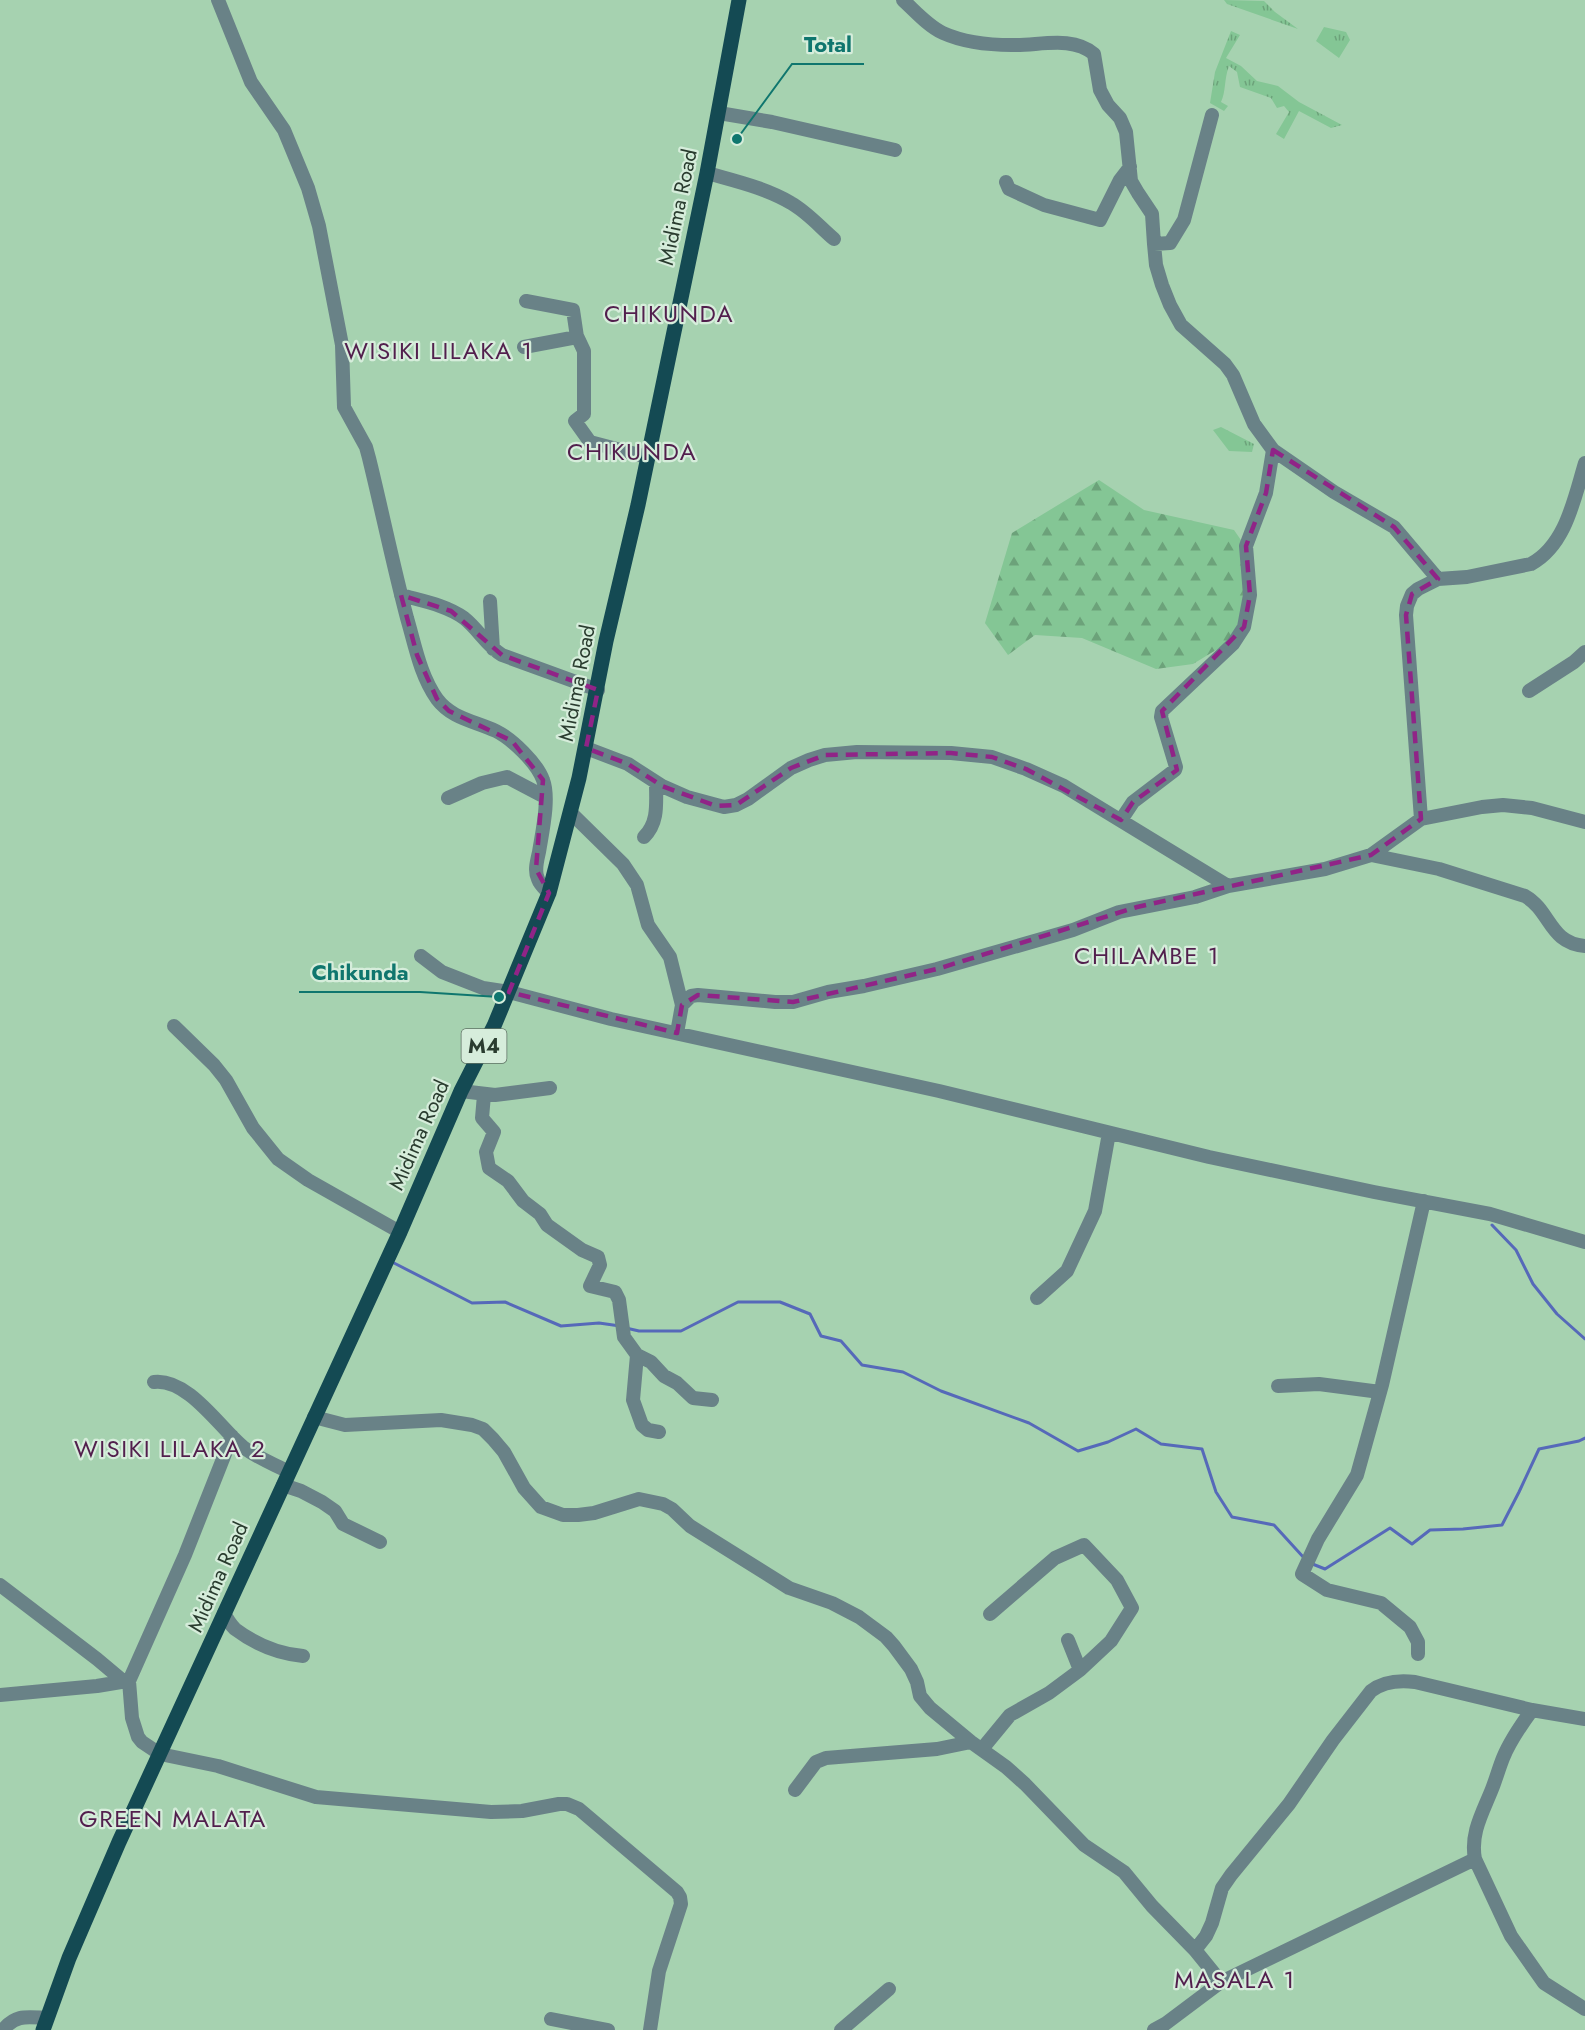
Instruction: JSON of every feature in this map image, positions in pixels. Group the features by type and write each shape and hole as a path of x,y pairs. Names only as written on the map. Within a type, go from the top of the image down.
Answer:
{"main road":[{"name":"Midima Road","path":"44,2024 115,1850 400,1232 461,1091 494,1026 549,893 586,748 606,641 707,173 740,0"}],"street":[{"path":"218,0 251,82 284,130 313,204 342,345 344,407 366,447 401,595 420,663 437,699 449,711 462,719 497,731 512,741 537,769 543,780 545,797 536,869 540,884 549,893"},
{"path":"903,0 932,26 950,35 983,43 1073,45 1094,54 1100,90 1108,105 1123,123 1131,181 1152,214 1156,265 1170,305 1181,325 1225,364 1233,375 1254,424 1274,450 1334,492 1394,527 1418,552 1438,579"},
{"path":"719,113 772,122 895,150"},
{"path":"1154,244 1170,243 1184,220 1212,115"},
{"path":"1006,182 1009,189 1044,205 1100,220 1120,180 1130,167"},
{"path":"707,173 776,195 806,213 834,239"},
{"path":"526,300 573,310 576,334 584,351 584,414 575,421 590,442 647,457"},
{"path":"524,347 577,337 576,334"},
{"path":"1121,820 1133,802 1175,770 1161,717 1162,711 1233,644 1244,627 1250,595 1246,546 1266,493 1274,450"},
{"path":"1421,819 1406,615 1412,594 1438,579 1476,575 1531,564 1539,560 1560,535 1582,490 1585,463"},
{"path":"401,595 451,610 465,619 493,649 514,660 598,690"},
{"path":"490,601 493,649"},
{"path":"1529,691 1574,662 1585,652"},
{"path":"586,748 628,764 656,782 687,797 724,807 748,799 791,768 825,755 856,752 960,753 992,757 1064,786 1228,886"},
{"path":"448,798 482,783 507,777 545,797"},
{"path":"644,837 653,828 656,812 656,782"},
{"path":"682,1005 691,996 699,994 775,1002 803,1000 828,992 937,969 1073,930 1119,912 1195,897 1228,886 1325,868 1371,855 1421,819 1492,805 1503,805 1532,807 1585,822"},
{"path":"570,812 631,875 641,896 648,925 670,957 682,1005 677,1033"},
{"path":"1371,855 1439,869 1525,896 1536,902 1547,922 1567,942 1585,946"},
{"path":"421,956 433,966 471,985 483,988 509,992 611,1019 939,1091 1209,1157 1490,1214 1585,1242"},
{"path":"174,1026 226,1080 253,1128 278,1159 308,1180 400,1232"},
{"path":"461,1091 495,1095 550,1088"},
{"path":"484,1095 482,1118 494,1132 486,1152 489,1168 508,1181 523,1201 540,1214 553,1229 582,1250 598,1257 600,1265 590,1286 615,1292 624,1337 637,1355 651,1362 664,1376 677,1383 693,1398 712,1400"},
{"path":"1037,1298 1067,1271 1095,1211 1108,1132"},
{"path":"1418,1653 1418,1642 1410,1627 1381,1603 1327,1590 1302,1574 1318,1539 1357,1475 1380,1392 1424,1201"},
{"path":"637,1355 633,1401 642,1425 648,1430 659,1432"},
{"path":"154,1382 162,1381 172,1385 195,1400 218,1420 244,1448 301,1491 332,1508 343,1524 380,1542"},
{"path":"1278,1386 1319,1384 1380,1392"},
{"path":"314,1417 345,1425 424,1420 472,1425 483,1429 494,1439 524,1488 541,1507 557,1514 578,1515 594,1513 639,1499 663,1504 672,1509 690,1526 789,1587 848,1611 886,1637 911,1669 920,1696 930,1708 976,1746 1006,1767 1039,1797 1076,1839 1124,1872 1221,1982"},
{"path":"232,1436 185,1555 126,1681 132,1718 138,1737 160,1754 218,1766 291,1791 316,1797 499,1813 559,1804 567,1804 579,1809 681,1897 681,1904 659,1971 650,2030"},
{"path":"795,1790 816,1762 826,1758 976,1746 1010,1715 1049,1693 1080,1670 1111,1641 1132,1608 1117,1580 1083,1545 1055,1558 990,1614"},
{"path":"0,1585 126,1681"},
{"path":"224,1614 234,1628 257,1642 284,1654 303,1656"},
{"path":"1068,1640 1080,1670"},
{"path":"1195,1950 1206,1936 1212,1923 1222,1888 1288,1804 1333,1740 1378,1685 1403,1680 1532,1710 1585,1719"},
{"path":"0,1695 126,1681"},
{"path":"1532,1710 1503,1757 1474,1834 1473,1848 1475,1859 1511,1936 1544,1983 1585,2009"},
{"path":"1162,2028 1221,1982 1475,1859"},
{"path":"841,2030 889,1989"},
{"path":"3,2030 10,2022 18,2018 44,2024"},
{"path":"551,2019 608,2030"}],"highlighted area":[{"path":"1273,450 1394,527 1438,579 1412,594 1406,615 1421,819 1371,855 1137,907 937,969 793,1002 698,995 682,1005 677,1033 509,992 549,893 536,869 543,780 512,741 449,711 437,699 417,655 401,595 451,611 502,655 598,690 586,748 628,764 662,786 716,806 736,805 791,768 825,755 951,753 992,757 1026,769 1121,820 1133,802 1177,770 1162,711 1244,627 1250,595 1246,546 1266,493"}],"green space":[{"path":"1224,0 1264,1 1298,29 1227,4"},
{"path":"1324,27 1346,32 1350,40 1339,58 1316,41"},
{"path":"1231,31 1240,35 1226,58 1241,66 1257,81 1278,86 1299,102 1342,125 1331,128 1299,111 1284,139 1276,134 1289,112 1284,106 1277,108 1271,98 1240,87 1237,72 1229,66 1221,102 1228,106 1224,111 1210,103 1215,72"},
{"path":"1221,427 1254,444 1252,452 1229,451 1213,430"},
{"path":"1099,480 1144,510 1234,530 1243,543 1248,597 1239,636 1193,664 1156,669 1082,638 1035,635 1008,655 985,623 1012,533"}],"waterway":[{"path":"1492,1225 1516,1250 1533,1284 1557,1314 1585,1339"},
{"path":"394,1263 472,1303 505,1302 561,1326 599,1323 620,1326"},
{"path":"626,1328 639,1331 681,1331 738,1302 780,1302 810,1314 821,1336 841,1341 862,1365 903,1372 941,1391 1029,1423 1078,1451 1108,1442 1136,1429 1161,1444 1202,1449 1216,1492 1232,1517 1274,1525 1305,1559"},
{"path":"1310,1563 1325,1569 1390,1528 1412,1544 1430,1530 1502,1525 1539,1449 1585,1438"}],"place":[{"name":"Total","path":"737,139"},
{"name":"Chikunda","path":"499,997"}],"district":[{"name":"CHIKUNDA","path":"669,313"},
{"name":"WISIKI LILAKA 1","path":"439,350"},
{"name":"CHIKUNDA","path":"632,451"},
{"name":"CHILAMBE 1","path":"1147,955"},
{"name":"WISIKI LILAKA 2","path":"170,1448"},
{"name":"GREEN MALATA","path":"173,1818"},
{"name":"MASALA 1","path":"1235,1979"}]}
